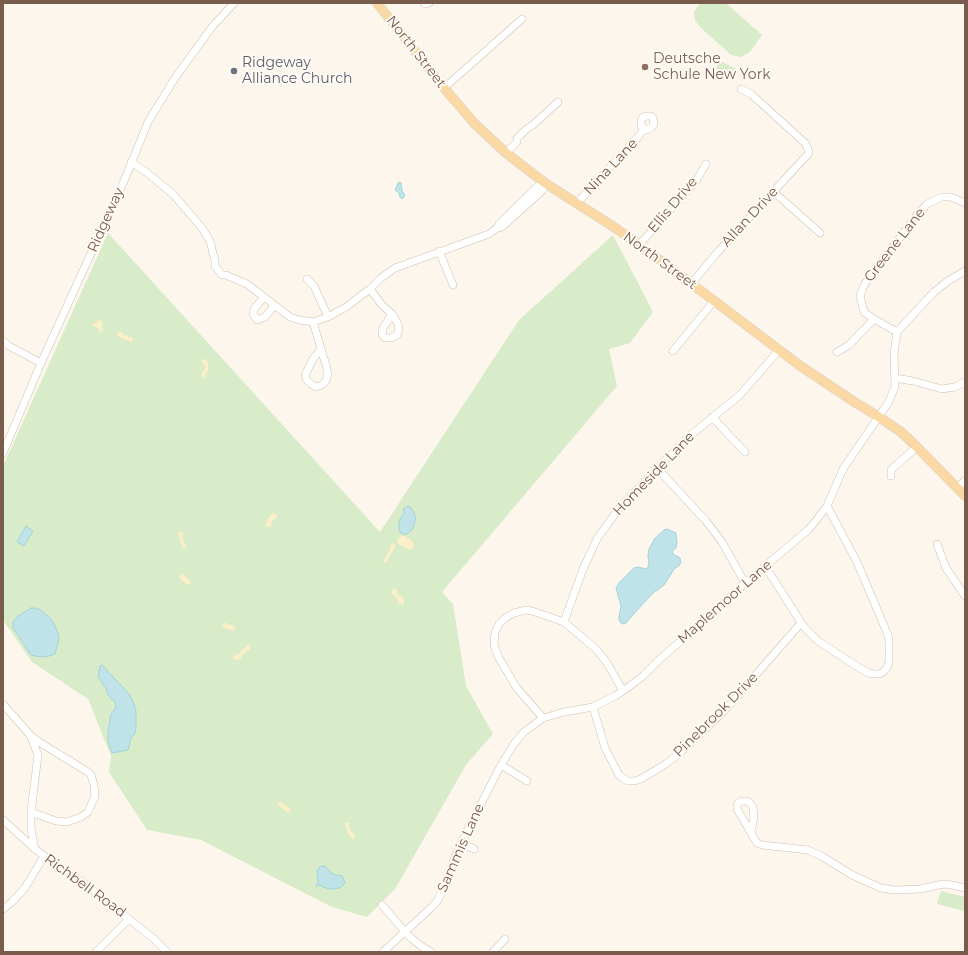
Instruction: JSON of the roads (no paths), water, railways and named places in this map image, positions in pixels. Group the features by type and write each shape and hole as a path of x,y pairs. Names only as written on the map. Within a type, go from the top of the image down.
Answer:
{"main road":[{"name":"North Street","path":"377,3 444,88 475,124 506,153 545,183 617,229 692,283 805,369 901,432 965,496"}],"street":[{"name":"Ridgeway","path":"3,453 76,284 121,187 148,122 175,78 212,27 234,3"},
{"path":"424,3 429,3"},
{"path":"444,88 522,19"},
{"name":"Allan Drive","path":"692,283 716,254 809,153 805,143 751,94 741,89"},
{"path":"506,153 517,142 520,142 531,131 534,125 558,102"},
{"name":"Nina Lane","path":"577,203 644,129"},
{"path":"131,162 173,194 202,228 210,241 215,261 226,275 247,284 290,317 313,322 328,317 346,307 395,268 489,234 497,228 502,228 543,190 545,183"},
{"name":"Ellis Drive","path":"639,245 696,181 706,164"},
{"path":"774,192 820,233"},
{"name":"Greene Lane","path":"897,332 864,312 860,296 864,285 927,204 942,197 951,196 965,203"},
{"path":"439,252 453,285"},
{"path":"897,332 934,292 948,281 965,271"},
{"path":"306,279 314,286 328,317"},
{"path":"370,289 382,305 392,314"},
{"path":"264,297 254,310 253,314 257,320 265,317 274,306"},
{"path":"673,351 714,300"},
{"path":"837,352 849,345 874,319"},
{"path":"313,322 321,349 328,374 326,381 322,385 316,386 310,384 305,375 313,359 321,349"},
{"name":"Maplemoor Lane","path":"524,732 543,718 593,706 623,691 642,676 745,583 808,530 827,506 843,469 888,404 895,387 894,354 897,332"},
{"path":"3,341 41,364"},
{"name":"Homeside Lane","path":"564,622 583,569 597,539 620,506 686,439 740,395 779,350"},
{"path":"895,378 942,389 955,387 965,382"},
{"path":"712,417 745,452"},
{"path":"891,476 894,467 917,447"},
{"path":"657,468 706,521 722,542 745,583"},
{"path":"958,488 965,480"},
{"path":"765,566 801,623 818,641 861,669 874,674 880,674 887,668 889,662 888,635 857,562 827,506"},
{"path":"937,544 946,568 965,596"},
{"path":"543,718 516,687 499,658 494,644 495,632 502,621 508,616 520,611 532,611 564,622 596,649 623,691"},
{"name":"Pinebrook Drive","path":"593,706 605,748 619,775 628,781 641,779 666,764 682,752 726,709 801,623"},
{"path":"3,704 30,735 88,772 91,775 94,785 95,796 88,812 81,817 67,822 56,822 31,812"},
{"name":"Sammis Lane","path":"383,952 438,900 461,843 501,765 514,744 524,732"},
{"path":"30,735 38,755 31,812 31,829 35,849"},
{"path":"38,755 40,752 49,748"},
{"path":"501,765 527,781"},
{"path":"750,832 754,811 751,804 745,801 738,803 737,809 750,832 758,843 762,845 808,850 823,857 852,875 881,888 894,890 920,889 943,884 965,888"},
{"name":"Richbell Road","path":"3,820 35,849 84,883 154,939 167,952"},
{"path":"461,843 474,848"},
{"path":"3,909 25,888 44,856"},
{"path":"382,905 405,932 420,946 432,952"},
{"path":"96,952 129,919"},
{"path":"493,952 505,939"}],"water":[{"path":"400,182 405,196 402,199 399,193 395,190"},
{"path":"408,506 413,511 416,518 412,530 407,534 402,534 399,530 399,523 404,513 404,508"},
{"path":"26,526 33,531 24,546 17,542"},
{"path":"667,529 676,533 676,548 672,551 674,555 680,558 681,562 679,566 675,568 664,585 652,594 626,623 623,624 619,620 621,606 616,588 634,568 638,567 646,569 648,567 649,549 655,538"},
{"path":"31,608 41,610 51,619 55,626 59,639 55,654 40,657 31,655 13,628 13,622 18,616"},
{"path":"102,665 129,694 133,701 136,711 136,728 135,733 131,738 128,750 112,753 108,742 111,714 116,707 115,701 112,700 107,693 106,688 98,677 100,666"},
{"path":"325,866 331,873 342,876 345,883 340,888 328,889 319,885 316,886 318,882 317,870"}],"place":[{"name":"Deutsche Schule New York","path":"645,67"},
{"name":"Ridgeway Alliance Church","path":"234,71"}]}
